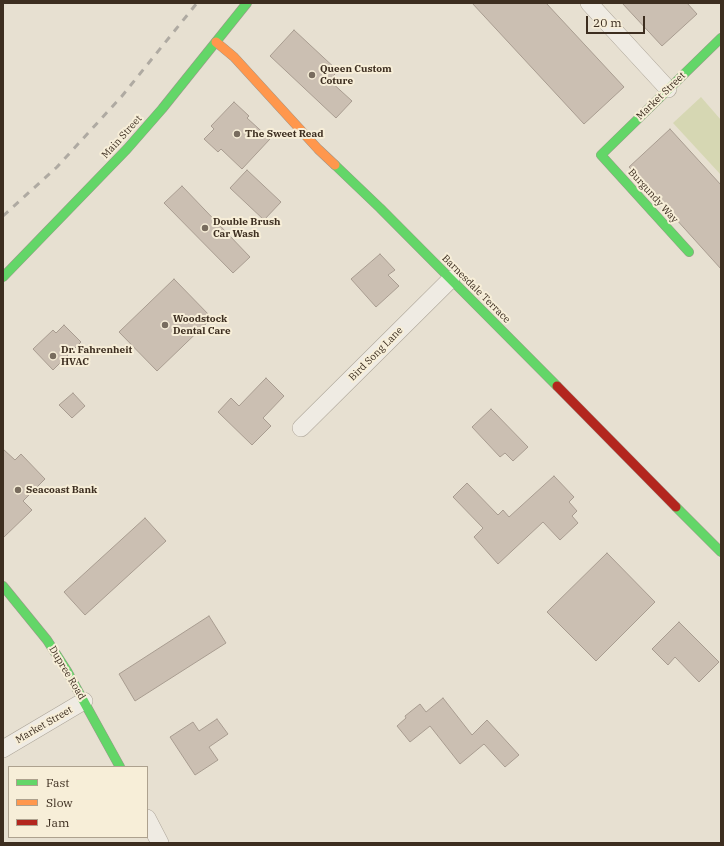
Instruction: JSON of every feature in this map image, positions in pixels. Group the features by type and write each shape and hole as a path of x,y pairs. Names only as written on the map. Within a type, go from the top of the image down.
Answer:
{"street":[{"name":"Main Street","path":"3,277 128,149 162,110 247,3"},
{"path":"589,3 668,89"},
{"name":"Market Street","path":"601,155 721,38"},
{"name":"Barnesdale Terrace","path":"216,42 234,57 318,149 451,279 721,552"},
{"name":"Burgundy Way","path":"601,155 689,252"},
{"name":"Bird Song Lane","path":"300,428 451,279"},
{"name":"Dupree Road","path":"3,586 47,640 84,701 119,766"},
{"name":"Market Street","path":"3,749 84,701"},
{"path":"148,820 160,843"}],"green space":[{"path":"701,97 721,120 721,175 673,123"}],"building":[{"path":"472,3 546,3 624,87 584,124"},
{"path":"622,3 687,3 697,14 662,46"},
{"name":"Queen Custom Coture","path":"294,30 338,71 329,80 352,101 336,118 270,56"},
{"name":"The Sweet Read","path":"234,102 249,116 247,118 270,139 242,169 221,149 218,152 204,139 214,129 211,126"},
{"path":"670,129 721,185 721,269 629,167"},
{"path":"247,170 281,202 264,220 230,188"},
{"name":"Double Brush Car Wash","path":"182,186 250,257 233,273 164,203"},
{"path":"380,254 395,270 388,275 399,286 376,307 351,279"},
{"name":"Woodstock Dental Care","path":"174,279 212,318 157,371 119,332"},
{"name":"Dr. Fahrenheit HVAC","path":"64,325 81,342 53,370 33,349 53,330 56,333"},
{"path":"266,378 284,396 263,418 271,426 252,445 218,412 231,398 239,406"},
{"path":"73,393 85,406 72,418 59,405"},
{"path":"491,409 528,447 513,461 505,453 500,457 472,427"},
{"name":"Seacoast Bank","path":"3,449 15,460 21,454 45,479 23,501 32,510 3,538"},
{"path":"554,476 574,497 569,502 577,511 572,516 578,523 560,540 543,522 498,564 474,537 483,528 453,497 467,483 498,515 503,510 509,517"},
{"path":"145,518 166,541 85,615 64,592"},
{"path":"607,553 655,602 596,661 547,612"},
{"path":"209,616 226,643 135,701 119,674"},
{"path":"679,622 719,662 699,682 675,657 668,665 652,649"},
{"path":"443,698 472,735 487,720 519,755 505,767 484,744 460,764 430,726 410,742 397,726 406,718 405,716 420,704 426,712"},
{"path":"217,719 228,734 209,747 218,760 195,775 170,737 193,722 199,731"}],"railway":[{"path":"3,216 57,167 122,96 197,3"}],"traffic: fast":[{"path":"3,277 127,149 162,109 247,3"},
{"path":"689,252 601,155 721,38"},
{"path":"335,165 380,208 557,386"},
{"path":"676,507 721,552"},
{"path":"3,586 47,640 67,671 119,766"}],"traffic: slow":[{"path":"216,42 234,57 318,149 335,165"}],"traffic: jam":[{"path":"557,386 676,507"}],"place":[{"name":"Queen Custom Coture","path":"312,75"},
{"name":"The Sweet Read","path":"237,134"},
{"name":"Double Brush Car Wash","path":"205,228"},
{"name":"Woodstock Dental Care","path":"165,325"},
{"name":"Dr. Fahrenheit HVAC","path":"53,356"},
{"name":"Seacoast Bank","path":"18,490"}]}
